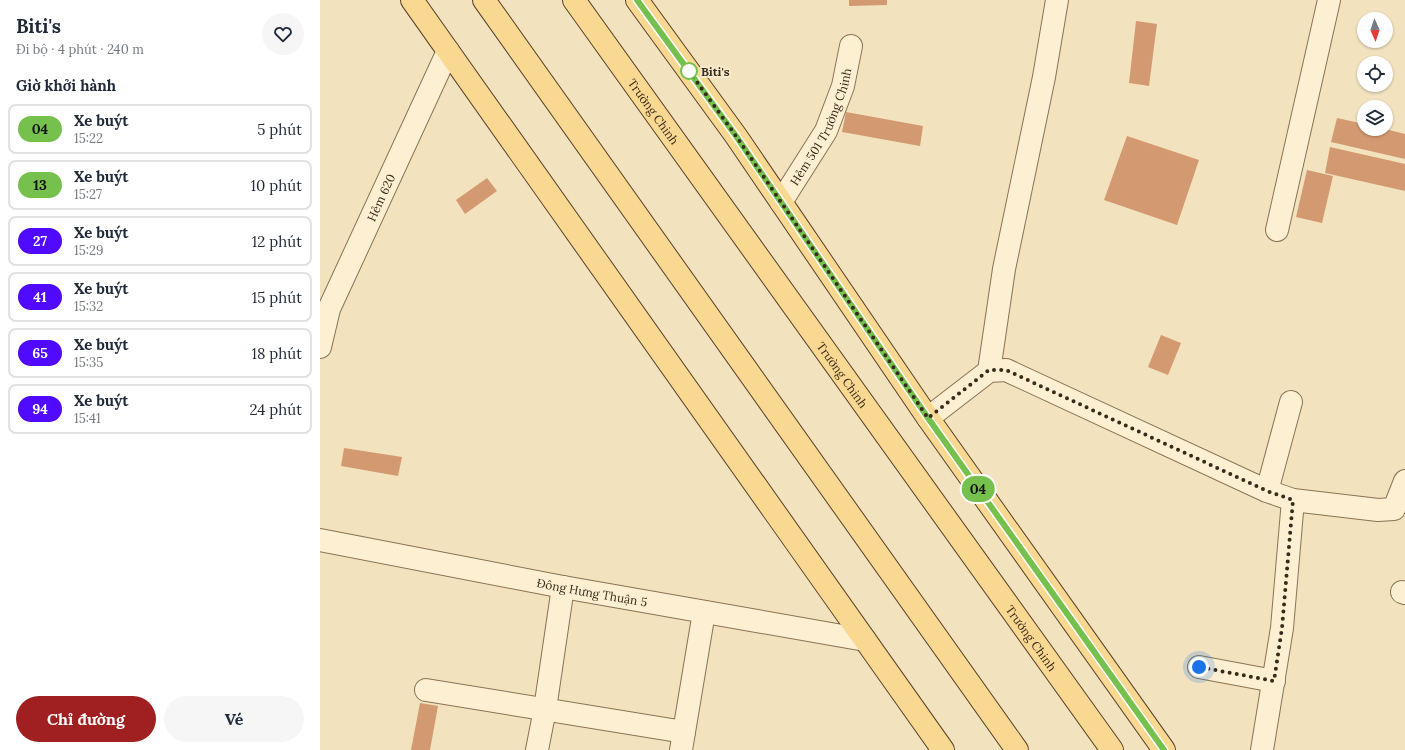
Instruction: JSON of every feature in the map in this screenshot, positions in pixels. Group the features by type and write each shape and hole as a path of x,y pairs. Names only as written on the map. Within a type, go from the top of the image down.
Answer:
{"main road":[{"path":"412,0 943,750"},
{"path":"484,0 1017,750"},
{"name":"Trường Chinh","path":"574,0 1112,750"},
{"path":"638,0 736,136 928,418 1164,750"},
{"path":"996,721 1010,750"}],"street":[{"path":"989,370 1004,269 1044,77 1057,0"},
{"path":"1277,230 1329,0"},
{"name":"Hẻm 501 Trường Chinh","path":"781,202 826,131 843,86 851,46"},
{"name":"Hẻm 620","path":"320,347 329,309 448,51"},
{"path":"928,418 989,370 1006,370 1267,491 1293,500 1378,510 1394,509 1405,481"},
{"path":"1267,491 1291,402"},
{"path":"1262,750 1282,628 1293,500"},
{"name":"Đông Hưng Thuận 5","path":"320,540 562,587 865,640"},
{"path":"538,750 562,587"},
{"path":"426,690 545,709 683,741 704,612"},
{"path":"1199,667 1274,681"}],"building":[{"path":"849,0 887,0 887,5 849,6"},
{"path":"1136,21 1157,24 1149,86 1129,83"},
{"path":"846,112 923,126 920,146 842,132"},
{"path":"1337,118 1357,122 1357,136 1393,136 1393,131 1405,134 1405,159 1331,142"},
{"path":"1127,136 1199,160 1177,225 1104,200"},
{"path":"1330,147 1405,164 1405,191 1325,173"},
{"path":"1307,170 1333,176 1322,223 1296,217"},
{"path":"487,178 497,191 465,214 456,200"},
{"path":"1161,335 1181,343 1168,375 1148,367"},
{"path":"344,448 402,457 398,476 341,466"},
{"path":"420,703 438,706 430,750 411,750"}],"bus line":[{"name":"04","path":"637,0 736,136 928,418 1164,750"}],"place":[{"name":"Biti's","path":"689,71"}],"route":[{"path":"689,71 736,136 928,418 989,370 1006,370 1267,491 1293,500 1282,628 1274,681 1199,667"}]}
